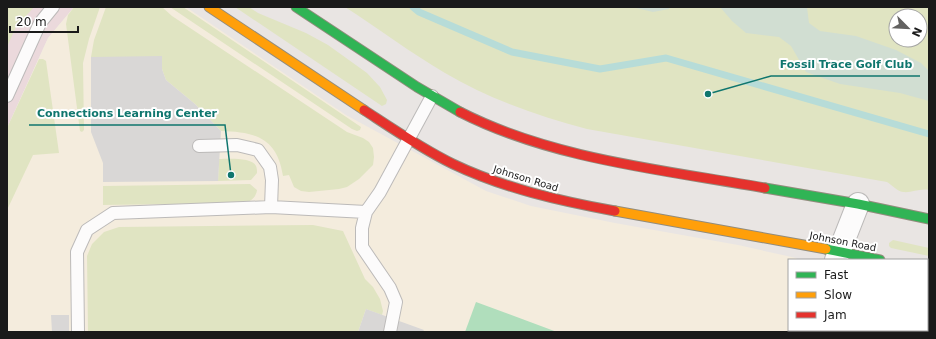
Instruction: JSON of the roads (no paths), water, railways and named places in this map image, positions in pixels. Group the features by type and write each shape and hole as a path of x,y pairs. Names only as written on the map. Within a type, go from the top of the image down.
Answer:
{"main road":[{"name":"Johnson Road","path":"209,7 386,125 468,170 507,185 549,198 597,208 748,233 838,256 870,259"},
{"path":"296,7 449,106 486,124 523,139 576,154 858,204 929,219"}],"street":[{"path":"838,256 858,204"}],"lane":[{"path":"8,93 40,23 53,7"},
{"path":"390,332 396,302 390,288 362,247 362,228 366,212 380,192 432,96"},
{"path":"199,146 237,145 258,150 270,167 272,180 271,207"},
{"path":"78,332 77,252 87,230 113,213 271,207 366,212"}],"waterway":[{"path":"413,7 419,12 512,52 600,69 666,58 929,134"}],"place":[{"name":"Fossil Trace Golf Club","path":"708,94"},
{"name":"Connections Learning Center","path":"231,175"}]}
